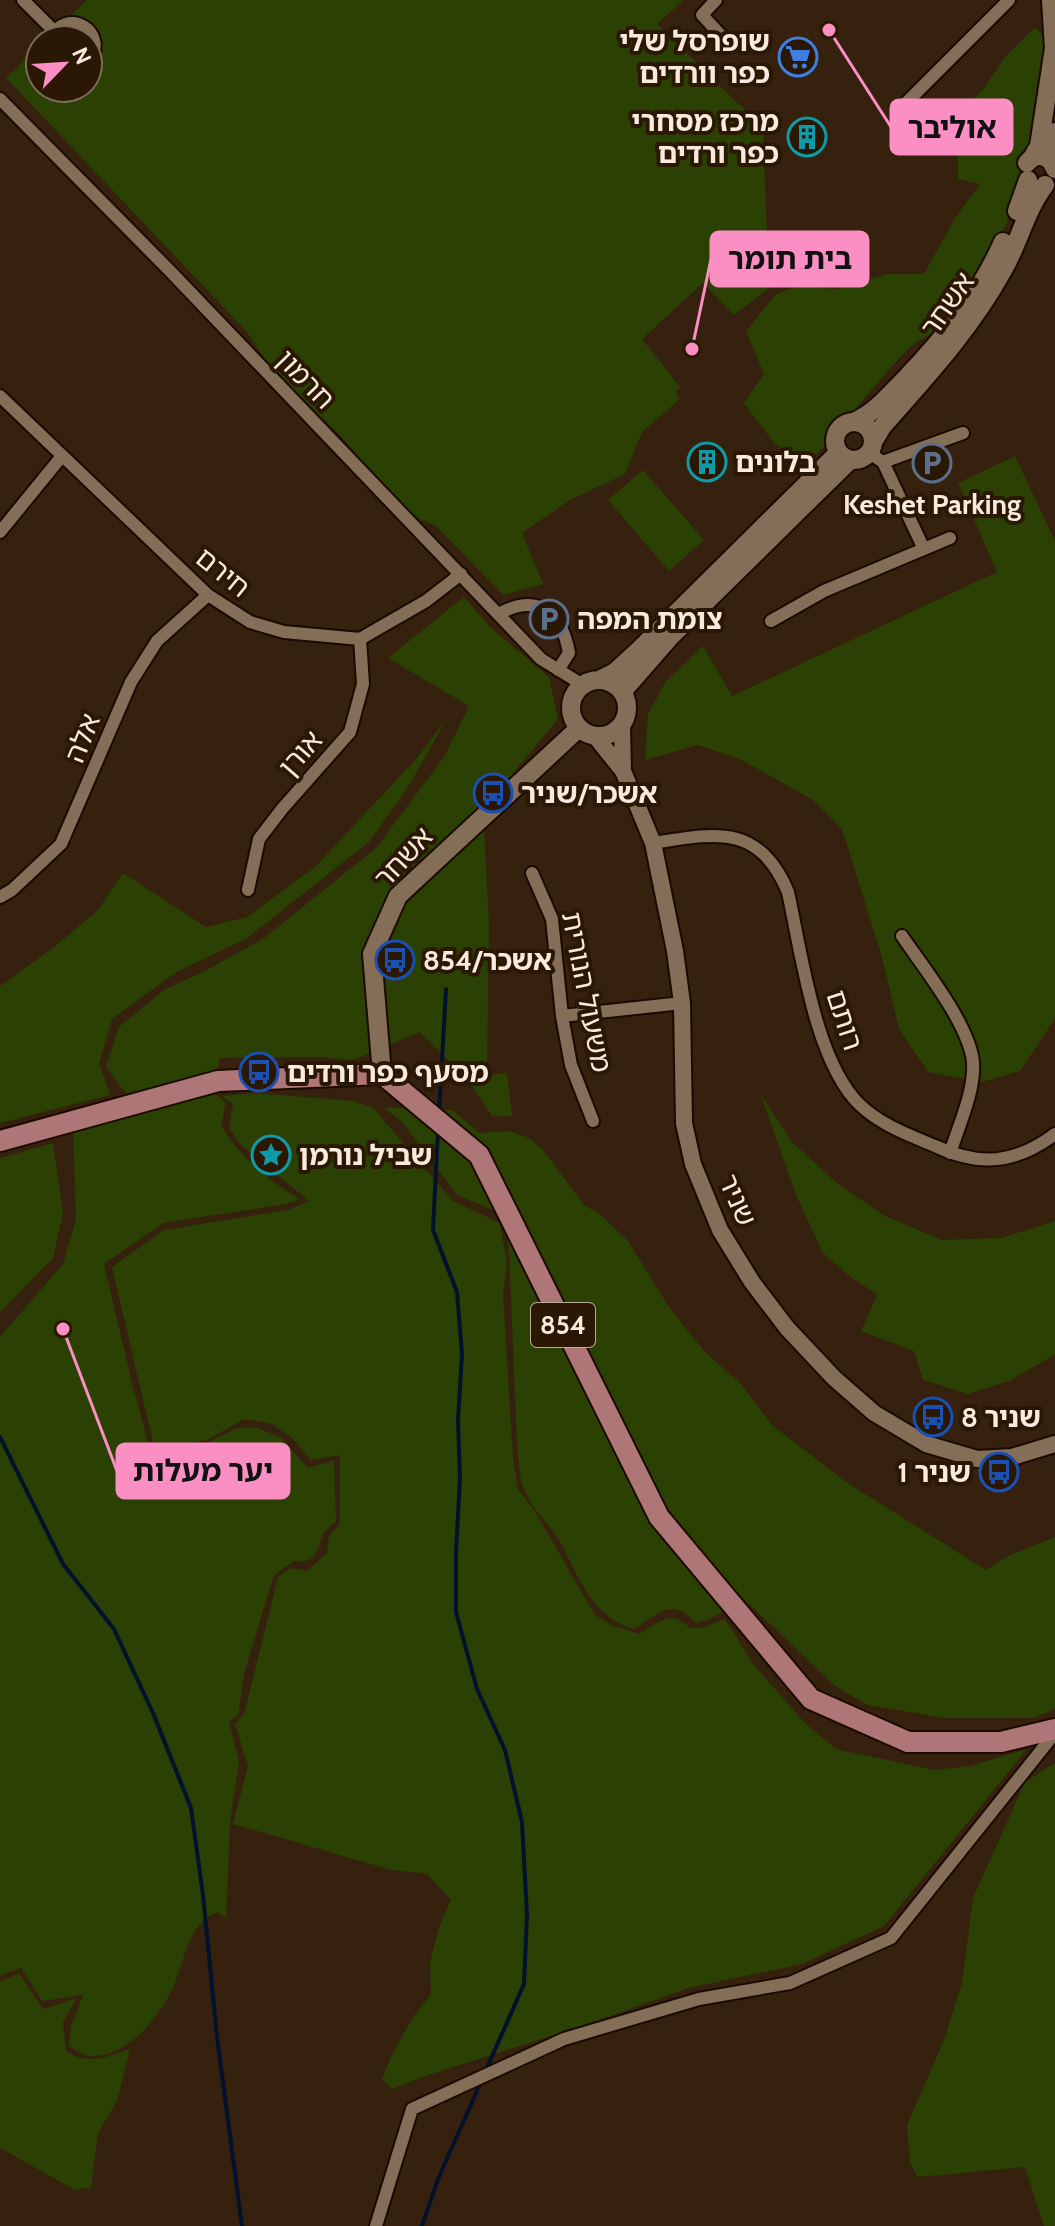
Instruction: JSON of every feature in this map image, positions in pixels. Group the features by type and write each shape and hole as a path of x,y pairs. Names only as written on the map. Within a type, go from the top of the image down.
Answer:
{"main road":[{"path":"1047,173 1042,156 1032,158 1039,146 1054,48 1051,0"},
{"name":"אשחר","path":"875,453 882,427 959,338 1004,270 1047,173 1055,132"},
{"name":"אשחר","path":"854,422 879,406 942,340 994,262 1023,197 1047,173"},
{"path":"854,422 865,426 875,453 861,459 844,456 835,435 843,426 854,422"},
{"path":"591,683 608,682 622,692 627,709 622,725 606,736 587,732 574,722 573,698 591,683 615,672 844,456"},
{"path":"622,692 670,637 844,456"},
{"name":"אשחר","path":"382,1074 372,954 398,896 587,732"},
{"path":"0,1141 218,1081 382,1074"},
{"name":"854","path":"382,1074 479,1155 659,1517 811,1699 908,1742 1001,1742 1055,1731"}],"street":[{"path":"23,0 43,24"},
{"path":"716,0 702,15 729,44"},
{"path":"904,105 1009,0"},
{"name":"חרמון","path":"0,99 541,659 558,670 591,683"},
{"name":"חירם","path":"0,396 208,595 250,622 284,632 360,639"},
{"path":"923,547 875,453 963,433"},
{"path":"0,532 62,456"},
{"path":"771,621 824,591 950,538"},
{"path":"360,639 426,601 461,574"},
{"name":"אלה","path":"0,897 12,890 61,844 131,682 157,641 208,595"},
{"path":"499,614 526,603 545,608 558,621 566,638 569,653 558,670"},
{"name":"אורן","path":"248,890 259,839 350,732 363,684 360,639"},
{"name":"שניר","path":"622,725 623,771"},
{"name":"שניר","path":"587,732 623,771 653,843 682,1003 684,1123 693,1164 720,1230 752,1282 787,1328 834,1378 874,1413 926,1444 977,1459 1012,1457 1055,1444"},
{"name":"רותם","path":"653,843 707,834 737,838 763,852 779,870 788,892 821,1035 840,1079 859,1104 885,1124 950,1153 981,1161 1001,1160 1055,1134"},
{"name":"משעול הנורית","path":"532,873 552,919 562,1016 571,1065 593,1121"},
{"path":"902,936 948,1004 964,1034 973,1061 970,1086 950,1153"},
{"path":"562,1016 682,1003"},
{"path":"376,2226 412,2109 564,2039 699,1999 790,1983 891,1938 1055,1731"}],"green space":[{"path":"87,0 684,0 657,24 763,128 769,288 734,315 703,283 642,339 680,387 675,392 680,399 642,432 625,474 570,500 522,533 543,584 503,595 436,526 404,511 340,435 273,371 247,332 31,104 104,104 104,24 62,24"},
{"path":"1035,27 1046,39 1048,59 1028,157 1004,230 970,292 940,328 912,345 808,465 774,443 744,403 764,374 746,331 775,295 786,290 800,286 835,289 888,274 924,274 955,218 980,184 958,179 958,148 952,118 982,91 1004,58"},
{"path":"24,61 24,97 6,78"},
{"path":"1015,456 1055,541 1055,1019 1020,1071 982,1082 928,1072 899,1029 881,954 842,829 813,800 742,760 698,745 645,760 648,714 666,681 703,646 732,696 997,572 958,483"},
{"path":"643,470 704,540 669,571 608,500"},
{"path":"464,597 490,627 549,677 558,719 483,809 489,922 487,1075 507,1073 512,1116 492,1116 468,1080 420,1032 354,1060 318,1057 220,1058 212,1091 226,1103 221,1125 236,1147 256,1167 300,1199 286,1204 163,1223 104,1264 155,1468 160,1452 202,1445 237,1428 258,1428 280,1437 308,1468 334,1460 336,1521 323,1535 314,1556 306,1561 294,1561 274,1575 244,1674 238,1715 229,1722 239,1762 230,1822 226,1918 218,1912 199,1926 187,1947 170,1994 138,2036 116,2051 88,2056 69,2046 71,2026 83,1995 42,2001 21,1968 0,1976 0,1337 63,1264 76,1219 73,1130 139,1111 106,1067 119,1027 164,990 263,939 376,848 444,757 469,706 388,658"},
{"path":"448,717 408,787 369,842 247,938 175,973 112,1019 99,1063 110,1095 0,1123 0,986 53,948 98,910 123,873 206,927 247,917 315,867 417,758"},
{"path":"253,1093 354,1101 373,1108 453,1201 500,1223 507,1264 503,1294 513,1458 518,1489 534,1510 595,1615 611,1625 639,1634 665,1619 677,1619 690,1628 702,1628 725,1619 753,1664 805,1723 836,1749 934,1770 970,1766 1027,1749 884,1926 802,1964 688,1988 392,2089 382,2079 413,2017 431,1994 430,1963 439,1927 451,1900 427,1874 391,1870 233,1824 248,1766 235,1724 244,1714 278,1577 291,1568 307,1571 327,1553 329,1536 340,1524 340,1455 311,1460 292,1438 272,1424 244,1419 207,1440 158,1448 156,1455 112,1267 164,1230 288,1210 309,1201 240,1144 229,1128 233,1104 222,1096"},
{"path":"761,1095 791,1141 838,1184 885,1216 942,1240 1001,1238 1055,1221 1055,1355 1009,1381 968,1394 923,1380 914,1351 861,1331 877,1295 823,1253 796,1195"},
{"path":"383,1107 452,1110 480,1133 509,1131 529,1138 543,1150 584,1205 601,1215 628,1241 669,1307 704,1351 741,1384 772,1425 846,1482 986,1570 1010,1555 1055,1537 1055,1709 1033,1718 944,1718 868,1705 835,1686 744,1599 708,1620 696,1623 679,1610 671,1609 633,1629 608,1616 590,1597 560,1541 531,1503 523,1487 517,1442 506,1212 498,1212 457,1195 402,1122"},
{"path":"53,1143 63,1213 53,1258 0,1312 0,1158"},
{"path":"1055,1763 1055,2226 1044,2226 1025,2167 917,2177 910,2162 907,2125 944,2040 962,1983 973,1898 1025,1782"},
{"path":"19,1973 43,2009 77,1998 63,2022 66,2051 90,2059 130,2049 117,2101 98,2133 91,2187 75,2190 0,2148 0,1982"}],"waterway":[{"path":"439,1114 446,989"},
{"path":"438,1131 433,1230 457,1292 462,1354 458,1420 460,1479 456,1612 477,1689 505,1750 522,1822 527,1915 524,1984 486,2070"},
{"path":"0,1437 63,1564 114,1629 153,1713 191,1808 242,2226"},
{"path":"422,2226 438,2179 481,2082"}],"place":[{"name":"אוליבר","path":"829,30"},
{"name":"שופרסל שלי כפר וורדים","path":"798,57"},
{"name":"מרכז מסחרי כפר ורדים","path":"807,137"},
{"name":"בית תומר","path":"692,349"},
{"name":"בלונים","path":"707,462"},
{"name":"Keshet Parking","path":"932,463"},
{"name":"צומת המפה","path":"549,619"},
{"name":"אשכר/שניר","path":"493,793"},
{"name":"אשכר/854","path":"395,960"},
{"name":"מסעף כפר ורדים","path":"259,1072"},
{"name":"שביל נורמן","path":"271,1155"},
{"name":"יער מעלות","path":"63,1329"},
{"name":"שניר 8","path":"933,1417"},
{"name":"שניר 1","path":"999,1472"}]}
